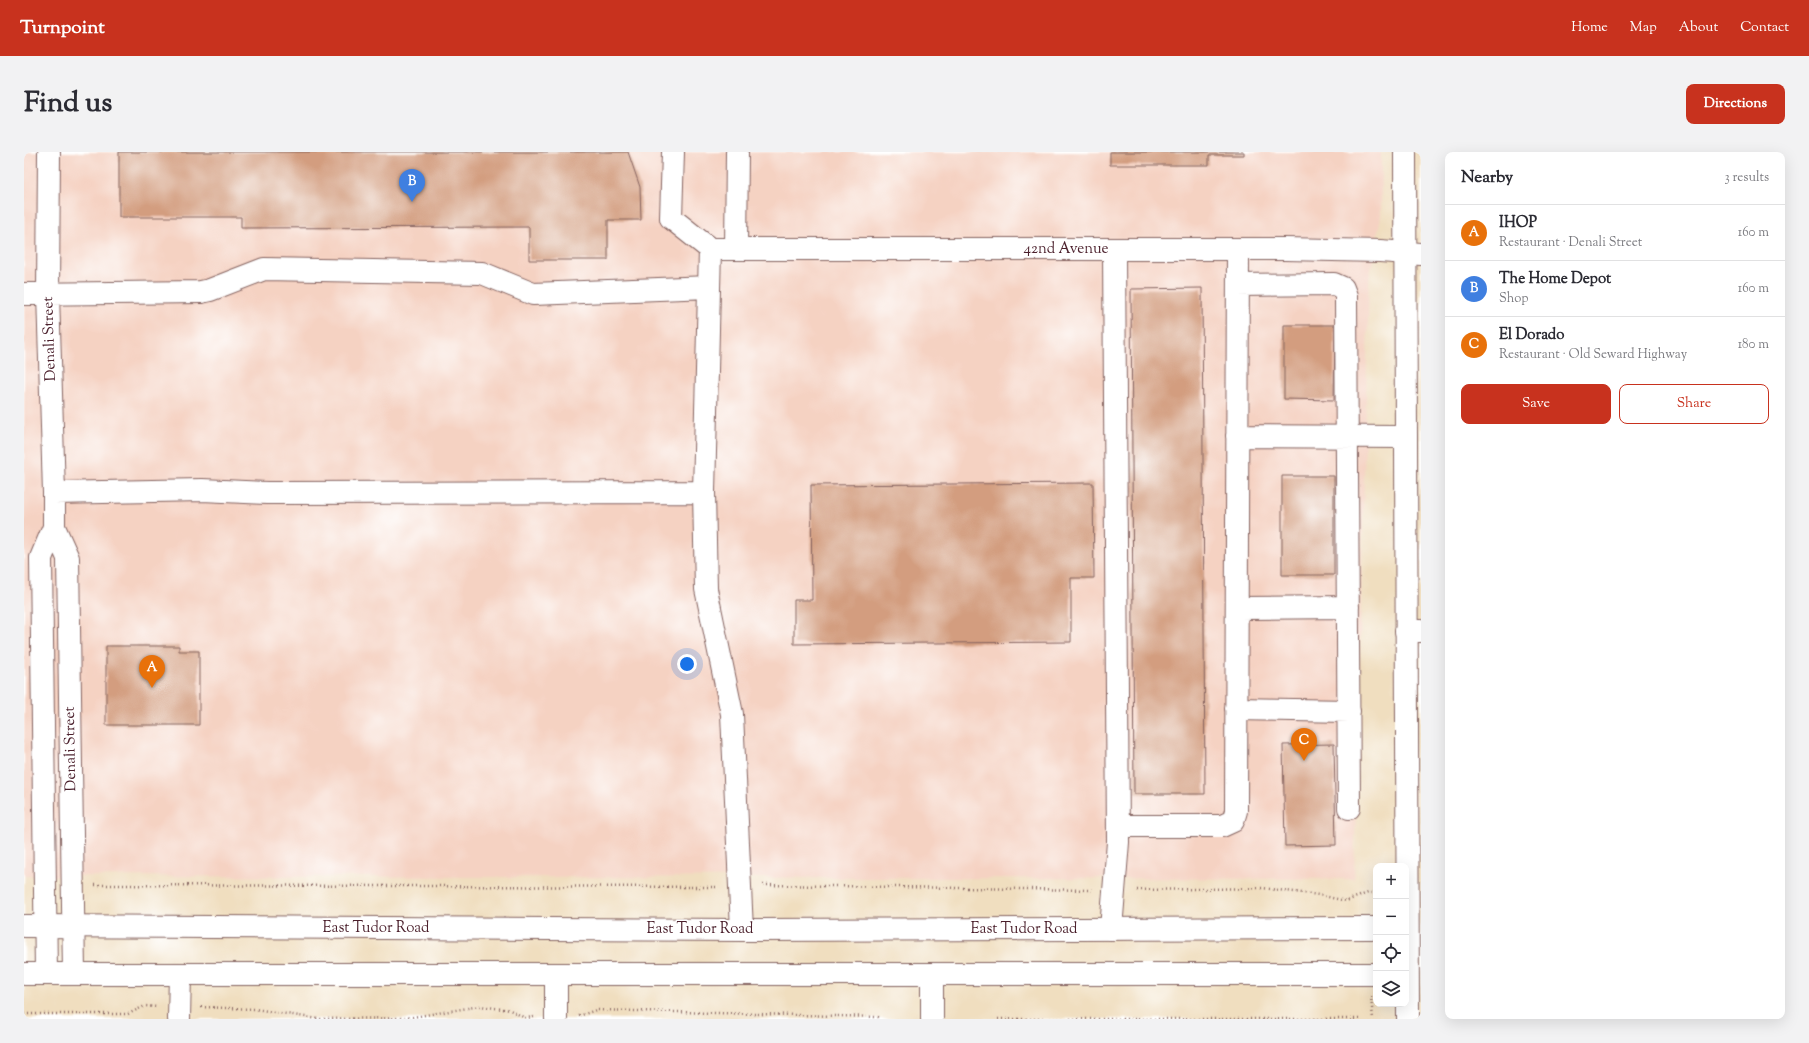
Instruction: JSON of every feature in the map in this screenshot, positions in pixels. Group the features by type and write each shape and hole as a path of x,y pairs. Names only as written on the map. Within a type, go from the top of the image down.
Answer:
{"main road":[{"name":"Denali Street","path":"46,974 41,558 54,527 48,294 48,152"},
{"path":"673,152 671,218 710,249 704,492 706,589 732,714 742,930"},
{"path":"736,249 737,152"},
{"path":"1405,152 1413,254 1406,437 1413,631 1411,974 1408,1019"},
{"name":"42nd Avenue","path":"710,249 1238,249 1380,251 1413,254"},
{"path":"1118,826 1222,826 1233,821 1236,811 1238,249"},
{"path":"1111,929 1118,842 1114,250"},
{"path":"24,294 202,292 264,269 482,273 533,294 709,287"},
{"path":"1238,285 1334,284 1343,288 1346,296 1349,808"},
{"path":"1237,436 1406,437"},
{"path":"54,493 202,490 267,493 704,492"},
{"name":"Denali Street","path":"54,527 68,558 74,974"},
{"path":"1237,608 1348,607"},
{"path":"1236,709 1349,711"},
{"name":"East Tudor Road","path":"24,926 742,930 1373,928"},
{"path":"24,974 1373,974"},
{"path":"179,1013 180,974"},
{"path":"556,974 556,1018"},
{"path":"932,975 932,1019"}],"path":[{"path":"1368,893 1373,893"},
{"path":"24,1014 128,1014 145,1006 179,1013 255,1009 325,1019 407,1018 480,1006 510,1010 525,1018 581,1016 596,1010 878,1017 882,1019"},
{"path":"998,1019 1360,1019"}],"shaded area":[{"path":"24,152 1381,152 1381,216 1369,280 1354,879 24,876"}],"building":[{"path":"119,152 628,152 640,187 641,220 608,220 608,260 529,260 529,227 241,228 241,217 119,217"},
{"path":"1110,152 1244,152 1244,155 1209,155 1209,165 1110,165"},
{"path":"1202,288 1205,794 1134,794 1131,289"},
{"path":"1284,325 1335,325 1334,400 1284,399"},
{"path":"1282,476 1334,476 1334,575 1282,575"},
{"path":"1093,483 1094,578 1071,578 1071,642 794,644 794,600 812,600 811,485"},
{"path":"106,646 179,646 179,651 199,651 199,725 106,725"},
{"path":"1334,744 1336,845 1285,846 1283,745"}],"place":[{"name":"The Home Depot","path":"412,202"},
{"name":"IHOP","path":"152,688"},
{"name":"El Dorado","path":"1304,761"}]}
